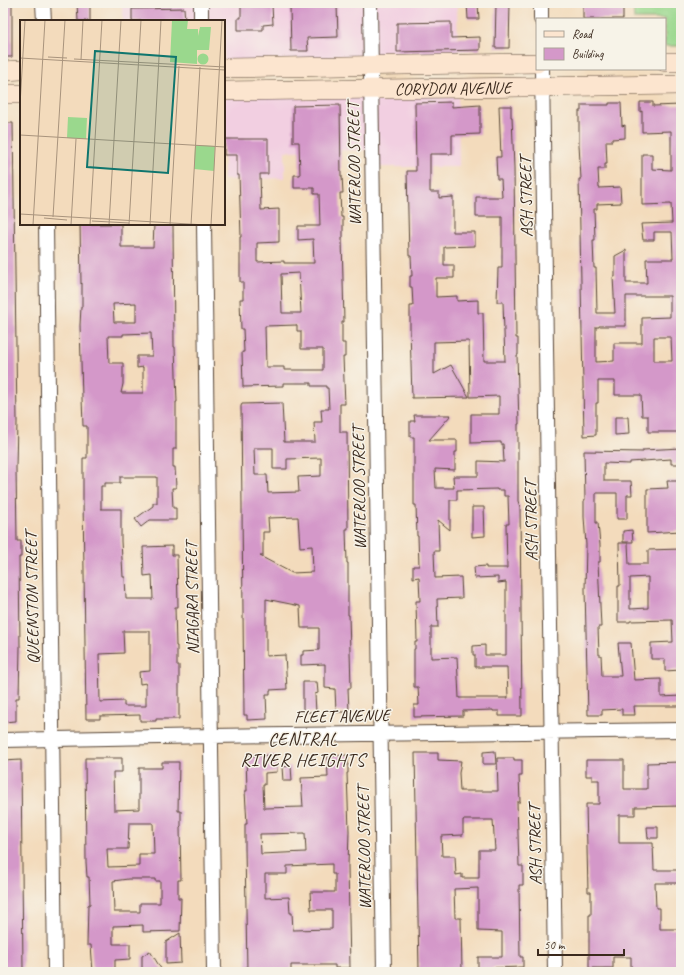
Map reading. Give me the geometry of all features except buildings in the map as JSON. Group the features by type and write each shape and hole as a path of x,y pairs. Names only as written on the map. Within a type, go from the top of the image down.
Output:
{"main road":[{"path":"666,62 681,62"},
{"name":"CORYDON AVENUE","path":"225,68 536,63"},
{"path":"3,71 20,70"},
{"name":"CORYDON AVENUE","path":"225,91 371,90 542,78 681,85"},
{"path":"3,94 20,94"}],"street":[{"path":"43,3 44,20"},
{"path":"201,3 201,20"},
{"name":"WATERLOO STREET","path":"370,3 384,972"},
{"path":"541,3 541,18"},
{"name":"ASH STREET","path":"542,78 555,972"},
{"name":"QUEENSTON STREET","path":"46,225 55,972"},
{"name":"NIAGARA STREET","path":"204,225 214,972"},
{"name":"FLEET AVENUE","path":"3,740 681,730"}],"shaded area":[{"path":"457,3 458,64 225,68 225,20 123,20 122,5"},
{"path":"458,88 459,167 373,167 372,150 285,151 285,178 225,180 225,91"}],"green space":[{"path":"633,3 681,3 681,46 666,46 666,18 634,18"}],"district":[{"name":"CENTRAL RIVER HEIGHTS","path":"303,749"}]}
